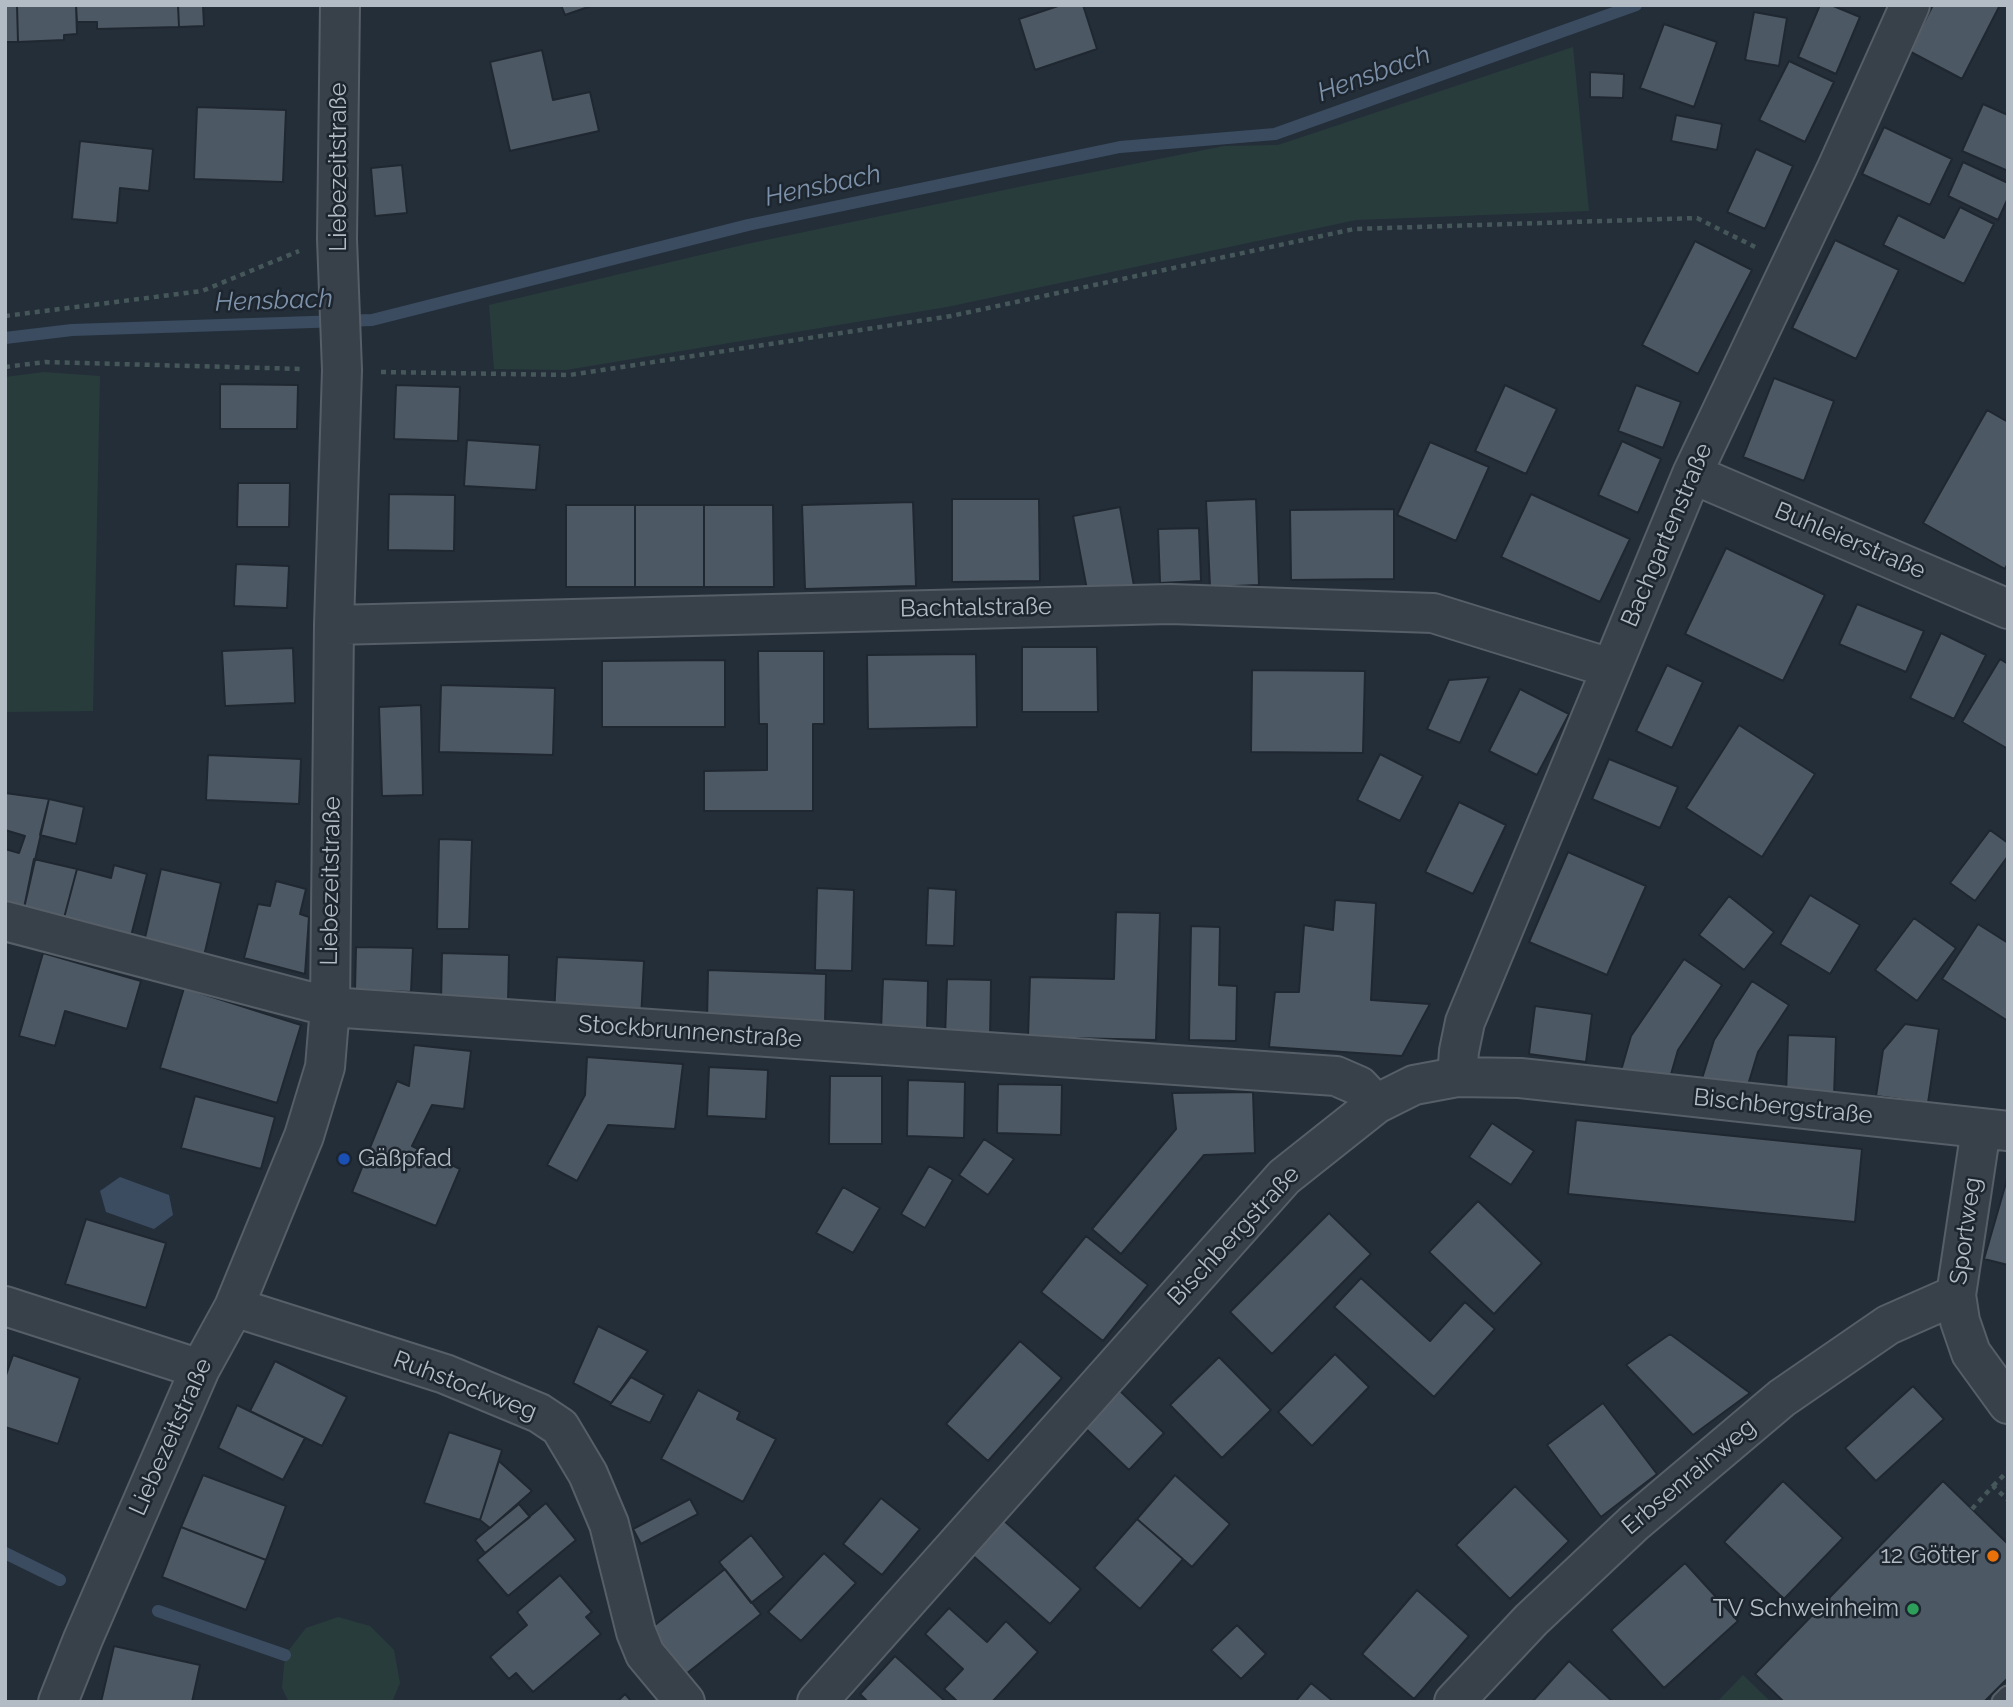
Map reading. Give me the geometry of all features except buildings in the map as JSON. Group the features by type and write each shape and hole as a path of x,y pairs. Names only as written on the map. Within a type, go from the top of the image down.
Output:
{"street":[{"name":"Liebezeitstraße","path":"58,1702 200,1369 234,1307 304,1136 325,1067 330,1007 334,625 342,370 337,239 340,5"},
{"name":"Bachgartenstraße","path":"1457,1077 1465,1022 1610,668 1692,474 1837,168 1910,5"},
{"name":"Buhleierstraße","path":"1692,474 2008,609"},
{"name":"Bachtalstraße","path":"334,625 1170,604 1433,613 1610,668"},
{"name":"Stockbrunnenstraße","path":"5,921 330,1007 1336,1076 1359,1086 1376,1104"},
{"name":"Bischbergstraße","path":"817,1702 1284,1177 1376,1104 1414,1085 1457,1077 1520,1078 1994,1130"},
{"name":"Sportweg","path":"1994,1130 1956,1295 1960,1321 1971,1353 2008,1404"},
{"name":"Erbsenrainweg","path":"1454,1702 1531,1620 1634,1522 1782,1398 1888,1325 1956,1295"},
{"path":"5,1307 200,1369"},
{"name":"Ruhstockweg","path":"234,1307 445,1374 539,1413 560,1427 588,1474 609,1524 636,1632 645,1654 685,1702"}],"lane":[{"path":"2002,1702 2008,1696"}],"path":[{"path":"400,374 570,375 951,316 1354,229 1697,218 1790,264"},
{"path":"5,316 202,291 281,257 337,239"},
{"path":"5,367 46,362 342,370"},
{"path":"1972,1509 2008,1471"},
{"path":"1993,1486 2008,1500"}],"shaded area":[{"path":"1573,47 1589,211 1356,220 947,307 566,370 494,369 489,305 747,244 1028,185 1224,146 1278,145"},
{"path":"44,372 100,376 93,711 5,712 5,377"},
{"path":"338,1617 370,1626 394,1650 400,1683 392,1702 289,1702 282,1688 285,1655 306,1628"},
{"name":"TV Schweinheim","path":"1743,1675 1771,1702 1717,1702"}],"water":[{"path":"120,1177 169,1195 173,1215 154,1229 106,1212 100,1191"}],"waterway":[{"name":"Hensbach","path":"5,338 72,330 372,320 748,225 1120,147 1275,134 1636,5"},
{"path":"5,1553 60,1580"},
{"path":"158,1611 285,1655"}],"place":[{"name":"Gäßpfad","path":"344,1159"},
{"name":"12 Götter","path":"1993,1556"},
{"name":"TV Schweinheim","path":"1913,1609"}]}
